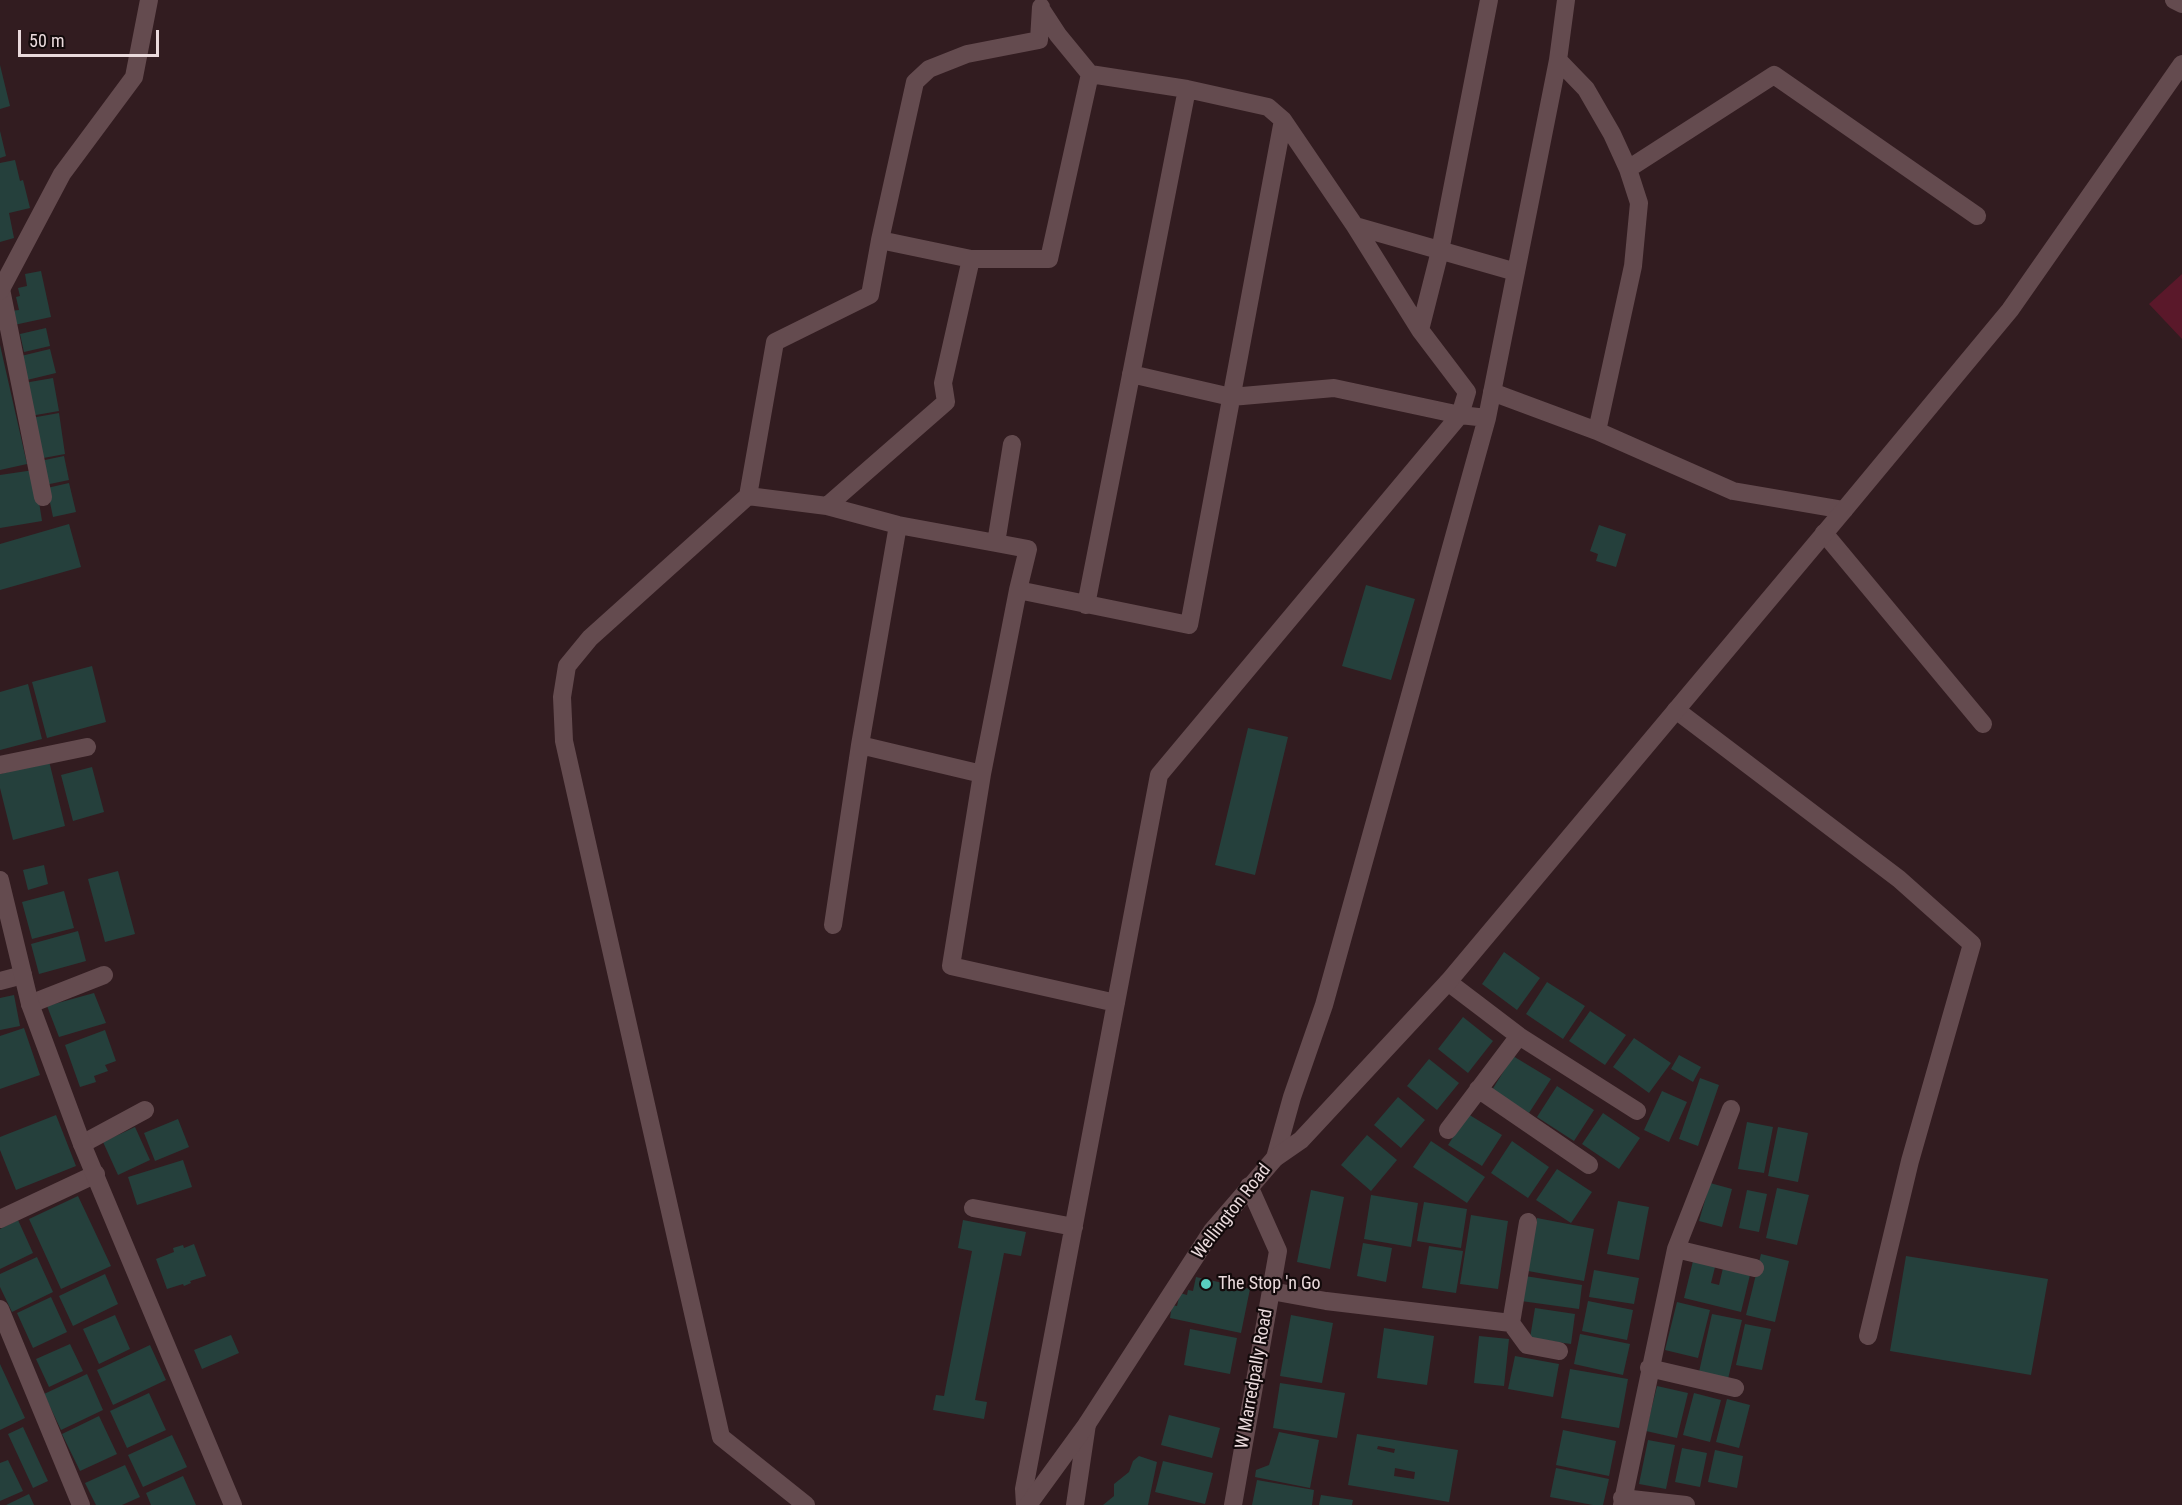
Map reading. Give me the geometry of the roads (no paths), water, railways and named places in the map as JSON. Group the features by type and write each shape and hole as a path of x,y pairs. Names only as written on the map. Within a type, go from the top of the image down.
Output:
{"street":[{"path":"43,497 1,290 62,174 134,77 149,0"},
{"path":"1419,330 1440,251 1489,0"},
{"path":"1275,1158 1292,1097 1328,993 1487,418 1558,60 1566,0"},
{"path":"2174,0 2182,4"},
{"path":"1027,1505 1024,1489 1159,775 1460,415 1467,392 1419,330 1355,226 1283,120 1268,106 1187,89 1090,74 1058,35 1041,5"},
{"path":"806,1505 721,1437 564,741 562,697 567,666 590,638 748,496 774,342 870,295 915,82 929,69 966,54 1039,40 1041,5"},
{"path":"1558,60 1586,89 1612,134 1628,169 1639,203 1634,266 1597,431"},
{"name":"Wellington Road","path":"1027,1505 1087,1424 1212,1231 1275,1158 1301,1140 1448,982 1844,510 2010,310 2182,64"},
{"path":"880,240 971,259 1049,259 1090,74"},
{"path":"1628,169 1774,75 1977,216"},
{"path":"1086,605 1187,89"},
{"path":"1018,590 1189,625 1283,120"},
{"path":"1355,226 1516,272"},
{"path":"827,506 946,402 943,382 971,259"},
{"path":"1131,374 1231,397 1334,388 1460,415 1487,418"},
{"path":"1492,392 1597,431 1733,491 1844,510"},
{"path":"996,543 1012,444"},
{"path":"748,496 827,506 898,525 1028,549 982,774 951,966 1116,1003"},
{"path":"833,925 860,745 898,525"},
{"path":"1824,533 1983,724"},
{"path":"1676,710 1899,879 1972,944 1910,1161 1868,1336"},
{"path":"860,745 982,774"},
{"path":"0,765 87,747"},
{"path":"0,880 30,1004 82,1144 233,1505"},
{"path":"0,981 24,975"},
{"path":"30,1004 104,975"},
{"path":"1448,982 1519,1036 1637,1111"},
{"path":"1448,1130 1519,1036"},
{"path":"1478,1089 1589,1165"},
{"path":"1686,1505 1622,1501 1676,1249 1731,1109"},
{"path":"82,1144 146,1110"},
{"path":"0,1219 96,1174"},
{"name":"W Marredpally Road","path":"1233,1505 1278,1251 1250,1186"},
{"path":"974,1208 1074,1227"},
{"path":"1528,1222 1511,1323 1527,1345 1560,1351"},
{"path":"1676,1249 1755,1268"},
{"path":"1271,1291 1326,1301 1511,1323"},
{"path":"0,1310 81,1505"},
{"path":"1649,1368 1735,1388"},
{"path":"1075,1505 1087,1424"}],"place":[{"name":"The Stop 'n Go","path":"1206,1284"}]}
